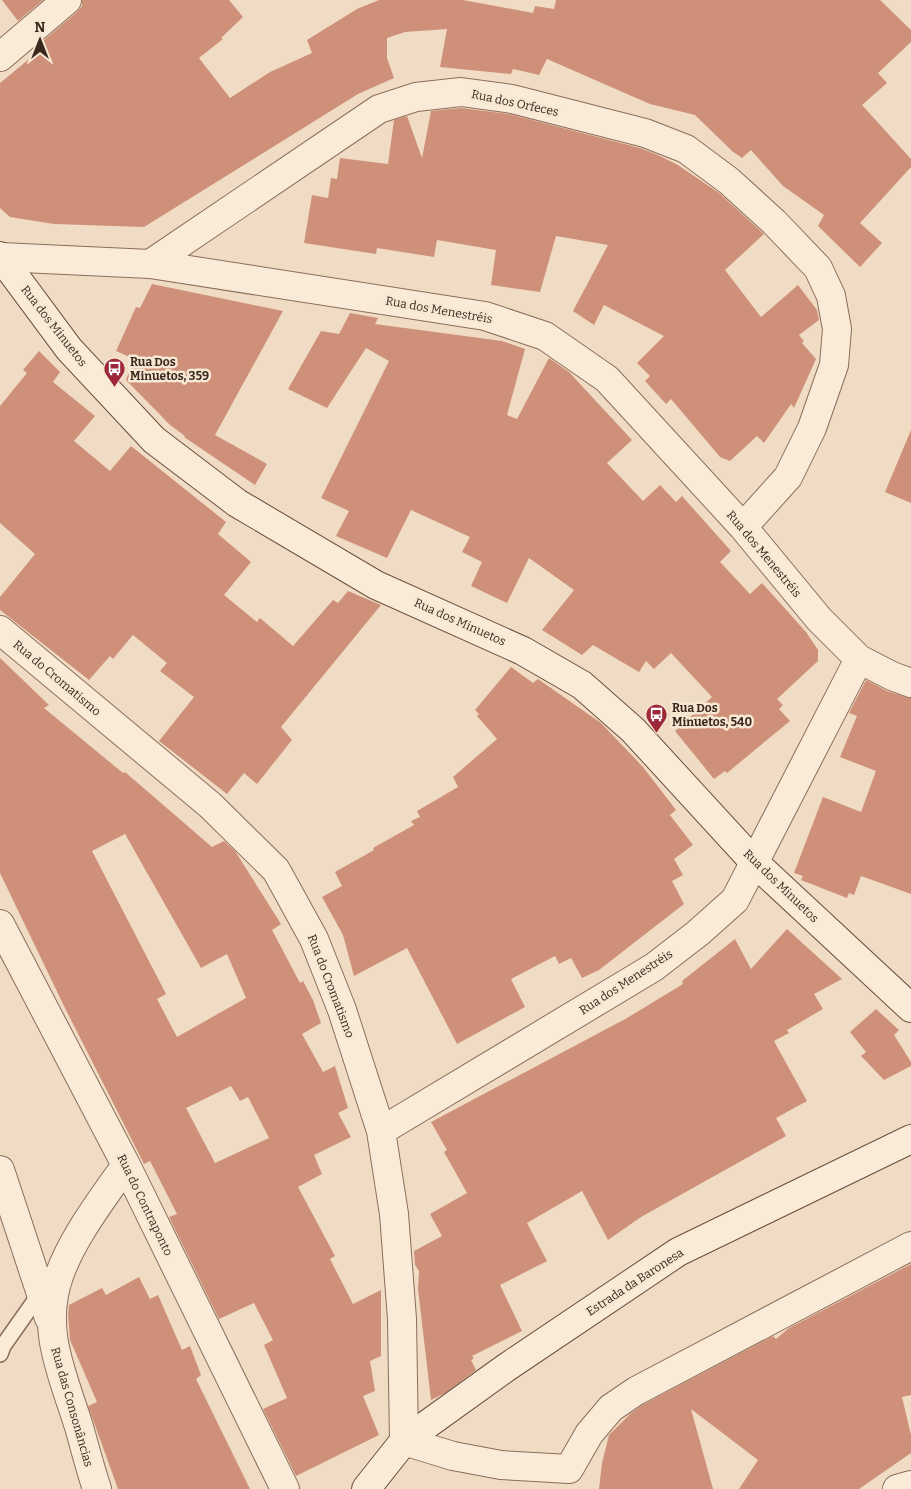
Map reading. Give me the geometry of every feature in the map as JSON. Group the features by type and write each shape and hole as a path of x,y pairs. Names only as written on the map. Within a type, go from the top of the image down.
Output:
{"street":[{"path":"0,57 67,0"},
{"name":"Rua dos Orfeces","path":"150,264 379,109 416,97 461,92 512,99 645,134 686,149 729,181 774,222 818,268 831,296 837,329 834,365 812,428 788,477 743,527"},
{"name":"Rua dos Menestréis","path":"1,256 150,264 485,316 545,336 607,379 743,527 819,619 859,659 892,676 911,683"},
{"name":"Rua dos Minuetos","path":"1,256 69,349 154,440 237,503 376,585 523,651 582,685 632,730 755,863 911,1008"},
{"name":"Rua do Cromatismo","path":"0,630 210,805 276,870 314,939 342,1010 381,1131 394,1214 402,1318 404,1441"},
{"name":"Rua dos Menestréis","path":"381,1131 654,967 698,933 735,900 859,659"},
{"name":"Rua do Contraponto","path":"0,924 126,1165 285,1489"},
{"name":"Estrada da Baronesa","path":"366,1489 404,1441 507,1367 678,1252 911,1139"},
{"name":"Rua das Consonâncias","path":"97,1489 55,1352 51,1327 53,1300 60,1275 73,1247 95,1209 126,1165"},
{"path":"0,1170 51,1327"},
{"path":"404,1441 453,1456 501,1464 567,1479 589,1434 611,1408 636,1391 911,1246"},
{"path":"896,1489 911,1485"}],"lane":[{"path":"0,1354 3,1346 41,1292"}],"building":[{"path":"2,0 43,0 18,21"},
{"path":"82,0 229,0 243,17 221,38 223,39 199,58 230,98 270,72 312,53 307,40 357,9 379,0 463,0 533,13 535,6 554,9 556,0 880,0 911,30 911,42 878,73 887,83 862,105 911,159 911,167 860,223 882,243 860,267 818,226 824,215 783,186 751,150 742,158 732,151 695,115 650,104 547,59 539,75 513,69 511,74 440,67 447,29 405,32 387,38 387,58 394,78 358,94 144,227 54,224 10,217 0,208 0,83 39,51 36,47 77,12 82,6"},
{"path":"461,108 509,114 640,148 658,155 678,165 719,193 764,234 725,270 761,317 798,285 817,310 819,320 799,335 804,341 802,343 816,359 794,408 791,404 764,443 757,436 730,461 720,457 671,399 666,404 645,381 650,376 637,363 664,336 604,305 594,325 573,311 608,245 556,236 540,292 491,285 496,250 437,240 434,257 377,248 376,254 304,243 312,195 328,198 331,178 337,179 340,158 388,164 394,120 407,116 422,158 431,111"},
{"path":"152,284 283,311 215,435 267,464 255,485 184,437 126,380 134,359 116,351 136,307 140,308"},
{"path":"350,313 378,318 375,324 502,341 525,349 507,415 517,419 549,358 569,372 632,440 607,463 643,501 660,485 676,502 682,496 731,551 720,562 750,594 762,583 806,632 818,650 818,661 777,699 783,705 779,709 790,721 727,773 725,771 714,779 675,731 712,697 671,653 654,669 646,661 639,672 593,645 582,655 542,630 574,590 529,558 507,603 471,586 482,562 462,552 470,537 411,510 387,558 336,536 349,511 321,498 389,361 366,348 327,408 288,389 321,331 339,334"},
{"path":"39,351 60,372 53,382 95,416 74,441 110,471 131,446 226,522 218,534 251,562 224,595 257,622 260,618 293,646 333,600 338,603 348,591 381,605 281,727 292,740 257,784 244,773 227,794 159,741 194,697 160,671 167,663 133,635 113,659 110,656 89,680 0,610 0,597 35,554 0,523 0,406 27,373 23,370"},
{"path":"911,430 911,503 885,492"},
{"path":"0,658 49,705 44,708 123,773 125,772 212,847 224,841 235,851 281,924 272,930 300,983 303,981 313,1000 321,1023 302,1034 323,1072 335,1066 348,1108 338,1113 351,1137 314,1155 322,1174 298,1187 335,1256 330,1259 353,1304 381,1290 381,1356 370,1361 375,1391 363,1396 379,1435 296,1476 263,1409 287,1398 264,1345 273,1340 254,1303 219,1319 169,1217 177,1214 150,1161 144,1164 64,1006 0,873","holes":["125,834 201,968 227,954 246,998 177,1037 157,999 166,994 92,851","231,1086 240,1101 248,1097 269,1138 215,1163 186,1108"]},
{"path":"511,667 533,683 538,679 601,723 643,767 676,810 670,815 693,845 674,859 683,875 672,881 684,904 599,970 582,978 571,958 559,964 555,956 511,979 525,1007 457,1044 407,948 354,976 343,935 322,897 342,886 335,872 414,825 411,821 420,817 417,811 458,787 453,777 497,739 477,716 479,714 475,710"},
{"path":"866,680 887,691 911,698 911,894 861,876 854,895 849,893 847,898 801,880 803,876 794,873 823,797 861,812 876,771 840,757 857,716 849,713"},
{"path":"787,929 842,979 814,994 823,1009 787,1030 789,1033 774,1041 807,1101 776,1118 786,1136 641,1217 608,1240 582,1191 527,1223 547,1261 500,1285 522,1331 472,1356 474,1358 471,1360 476,1370 445,1393 431,1400 418,1289 419,1271 415,1265 414,1251 442,1236 430,1214 467,1193 444,1152 447,1150 431,1122 627,1018 683,984 682,981 735,939 751,969"},
{"path":"876,1009 899,1030 894,1035 911,1062 911,1066 884,1080 861,1056 866,1052 850,1032"},
{"path":"911,1264 911,1395 902,1397 911,1435 911,1453 859,1489 739,1489 758,1460 691,1409 713,1489 599,1489 602,1463 609,1435 630,1414 644,1404 773,1336 776,1339 789,1328"},
{"path":"139,1277 150,1299 158,1295 182,1350 190,1346 201,1375 196,1379 250,1489 118,1489 88,1406 97,1402 70,1340 68,1315 69,1305 102,1288 106,1295"}],"place":[{"name":"Rua Dos Minuetos, 359","path":"114,388"},
{"name":"Rua Dos Minuetos, 540","path":"656,734"}]}
